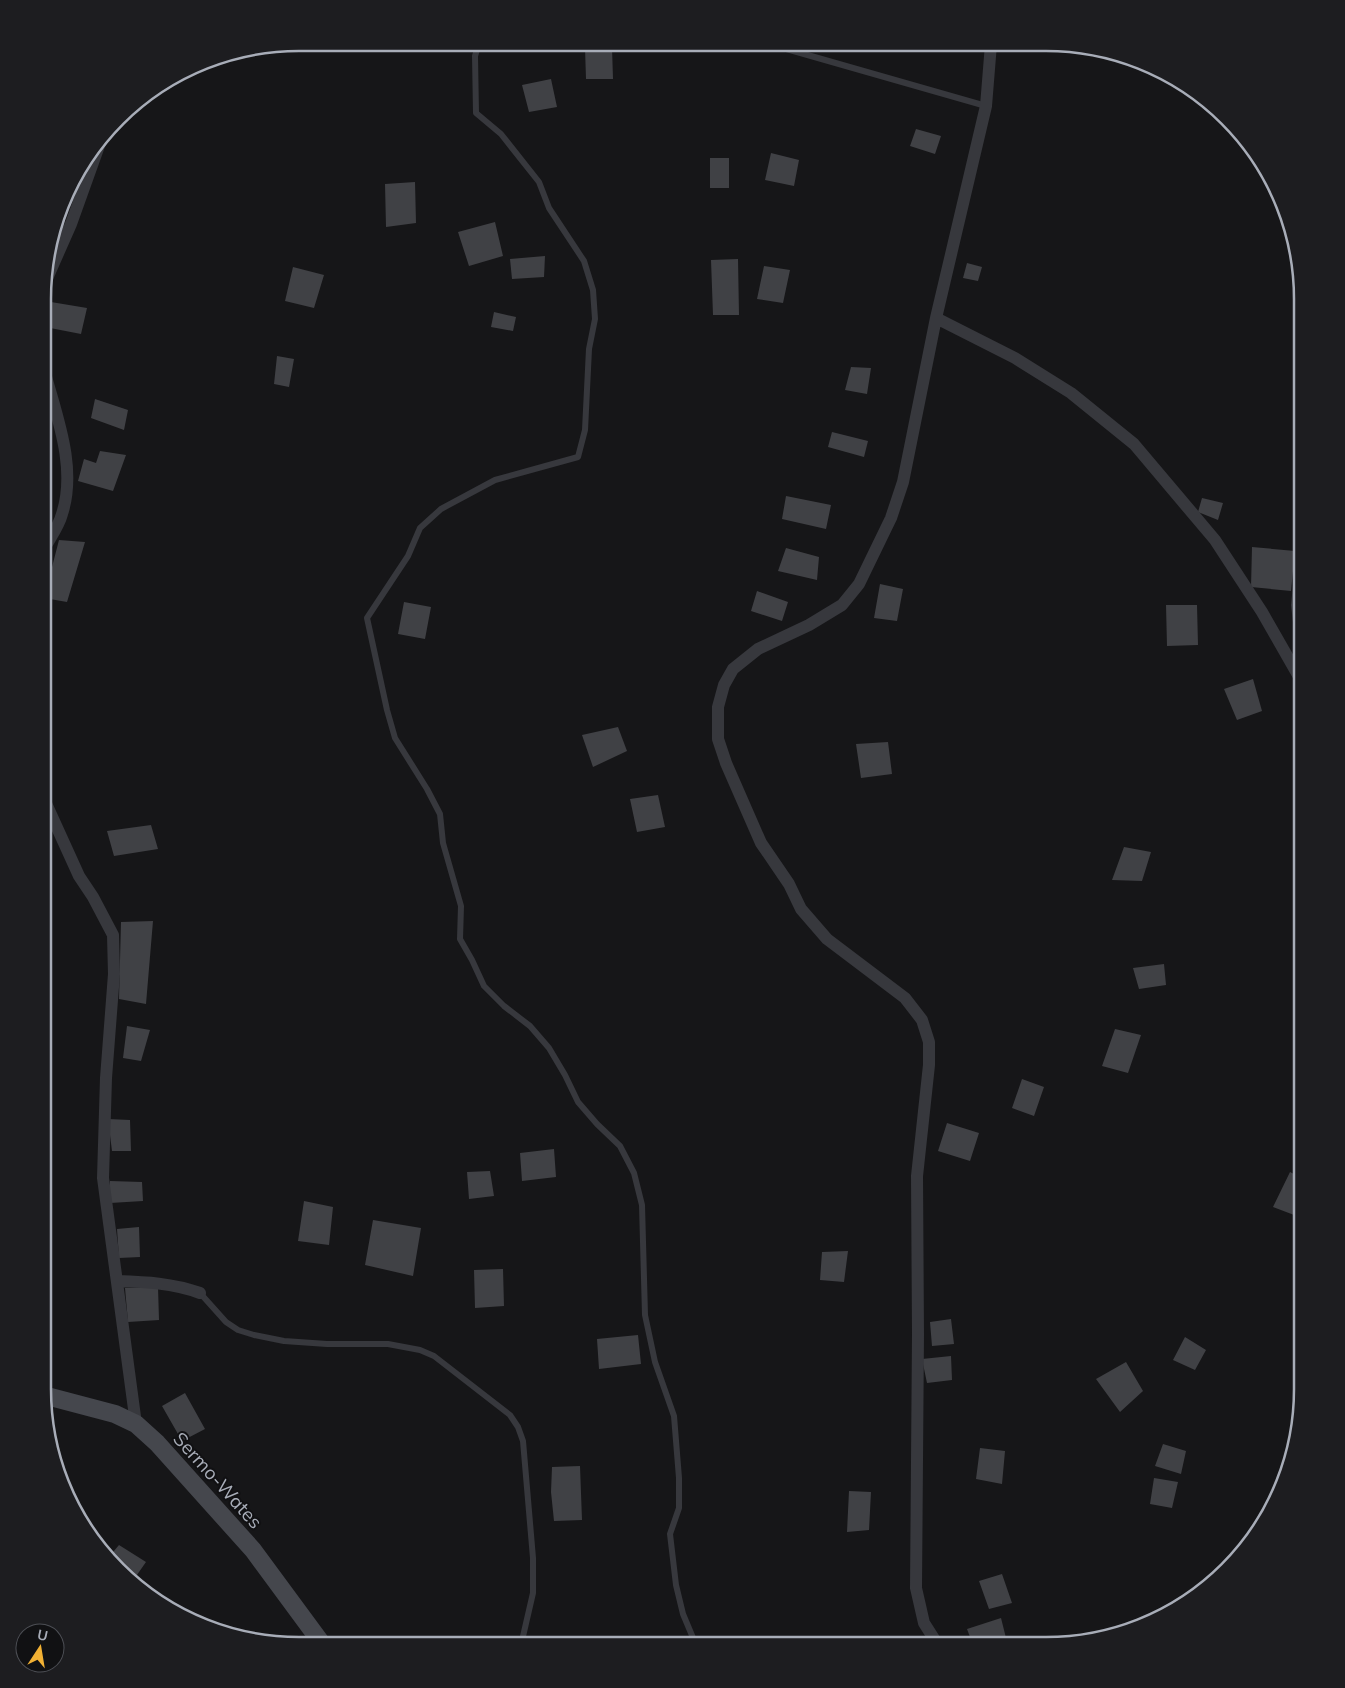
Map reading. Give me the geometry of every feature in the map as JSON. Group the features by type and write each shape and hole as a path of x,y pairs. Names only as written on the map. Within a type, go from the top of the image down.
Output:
{"main road":[{"name":"Sermo-Wates","path":"52,1397 115,1414 136,1424 157,1443 253,1550 317,1637"}],"street":[{"path":"933,1637 924,1623 916,1588 917,1176 929,1065 929,1042 922,1020 905,998 827,939 801,909 789,884 761,843 726,763 718,739 718,707 724,685 733,669 758,649 809,625 842,605 858,584 876,552 903,482 936,318 986,106 990,51"},
{"path":"54,263 71,224 93,161"},
{"path":"936,318 1015,358 1071,393 1134,444 1215,540 1262,612 1294,668"},
{"path":"51,397 64,441 67,470 66,493 62,515 51,536"},
{"path":"51,814 79,876 93,897 113,935 114,974 106,1078 103,1178 136,1424"},
{"path":"117,1281 158,1283 182,1287 200,1293"}],"lane":[{"path":"477,51 476,113 500,134 539,182 549,208 584,261 593,290 596,319 589,349 585,430 578,457 495,480 441,509 420,528 408,556 368,618 386,710 395,738 427,788 440,814 443,843 461,906 460,939 484,986 504,1006 530,1026 549,1048 565,1074 578,1102 620,1146 634,1173 642,1205 645,1315 655,1362 674,1416 679,1478 679,1508 670,1534 676,1585 683,1614 693,1637"},
{"path":"793,51 986,106"},
{"path":"200,1293 226,1322 238,1330 254,1335 284,1341 327,1344 388,1344 420,1350 434,1356 510,1415 518,1427 523,1441 533,1558 533,1592 523,1637"}],"building":[{"path":"585,51 612,51 613,79 586,79"},
{"path":"551,79 557,107 529,112 522,85"},
{"path":"916,129 941,136 935,154 910,146"},
{"path":"771,153 799,160 794,186 765,180"},
{"path":"710,158 729,158 729,188 710,188"},
{"path":"415,182 416,223 386,227 385,184"},
{"path":"495,222 503,256 469,266 458,232"},
{"path":"545,256 544,277 512,279 510,259"},
{"path":"738,259 739,315 713,315 711,260"},
{"path":"967,263 982,267 978,281 963,278"},
{"path":"764,266 790,270 783,303 757,299"},
{"path":"293,267 324,275 314,308 285,301"},
{"path":"51,302 87,308 81,334 51,328"},
{"path":"494,312 516,317 513,331 491,327"},
{"path":"277,356 294,359 289,387 274,384"},
{"path":"851,367 871,368 867,394 845,390"},
{"path":"95,399 128,410 124,430 91,418"},
{"path":"832,432 868,441 864,457 828,447"},
{"path":"100,451 126,455 113,491 78,481 84,459 96,463"},
{"path":"786,496 831,505 826,529 782,519"},
{"path":"1202,498 1223,503 1218,520 1198,512"},
{"path":"59,540 85,542 67,602 51,599 51,571"},
{"path":"1252,547 1294,551 1291,591 1251,587"},
{"path":"786,548 819,557 817,580 778,571"},
{"path":"880,584 903,589 897,621 874,618"},
{"path":"757,591 788,602 782,621 751,611"},
{"path":"404,602 431,607 425,639 398,634"},
{"path":"1166,605 1197,605 1198,645 1167,646"},
{"path":"1253,679 1262,711 1237,720 1224,689"},
{"path":"618,727 627,751 593,767 582,735"},
{"path":"888,742 892,774 861,778 856,744"},
{"path":"658,795 665,827 637,832 630,799"},
{"path":"151,825 158,849 114,856 107,831"},
{"path":"1124,847 1151,852 1142,881 1112,880"},
{"path":"153,921 146,1004 119,999 121,922"},
{"path":"1164,964 1166,985 1139,989 1133,968"},
{"path":"127,1026 150,1030 141,1061 123,1058"},
{"path":"1115,1029 1141,1035 1128,1073 1102,1066"},
{"path":"1022,1079 1044,1087 1034,1116 1012,1108"},
{"path":"108,1119 130,1120 131,1151 112,1151"},
{"path":"947,1123 979,1133 970,1161 938,1151"},
{"path":"554,1149 556,1177 522,1181 520,1153"},
{"path":"490,1171 494,1196 469,1199 467,1172"},
{"path":"1290,1172 1294,1174 1294,1215 1273,1207"},
{"path":"110,1181 142,1182 143,1201 110,1203"},
{"path":"304,1201 333,1207 329,1245 298,1241"},
{"path":"373,1220 421,1228 413,1276 365,1265"},
{"path":"139,1227 140,1257 119,1258 117,1229"},
{"path":"848,1251 844,1282 820,1280 822,1252"},
{"path":"503,1269 504,1306 475,1308 474,1270"},
{"path":"158,1287 159,1320 128,1322 125,1288"},
{"path":"951,1319 954,1344 932,1346 930,1322"},
{"path":"638,1335 641,1364 599,1369 597,1339"},
{"path":"1185,1337 1206,1350 1195,1370 1173,1360"},
{"path":"951,1356 952,1380 927,1383 922,1359"},
{"path":"1126,1362 1143,1391 1120,1412 1096,1379"},
{"path":"185,1393 205,1429 182,1441 162,1406"},
{"path":"1163,1444 1186,1451 1181,1474 1155,1466"},
{"path":"980,1448 1005,1451 1002,1484 976,1479"},
{"path":"580,1466 582,1520 554,1521 551,1492 552,1467"},
{"path":"1154,1478 1178,1482 1172,1508 1150,1504"},
{"path":"849,1491 871,1492 869,1530 847,1532"},
{"path":"119,1545 146,1562 137,1575 113,1552"},
{"path":"1002,1574 1012,1603 989,1609 979,1581"},
{"path":"1001,1618 1006,1637 970,1637 967,1629"}]}
